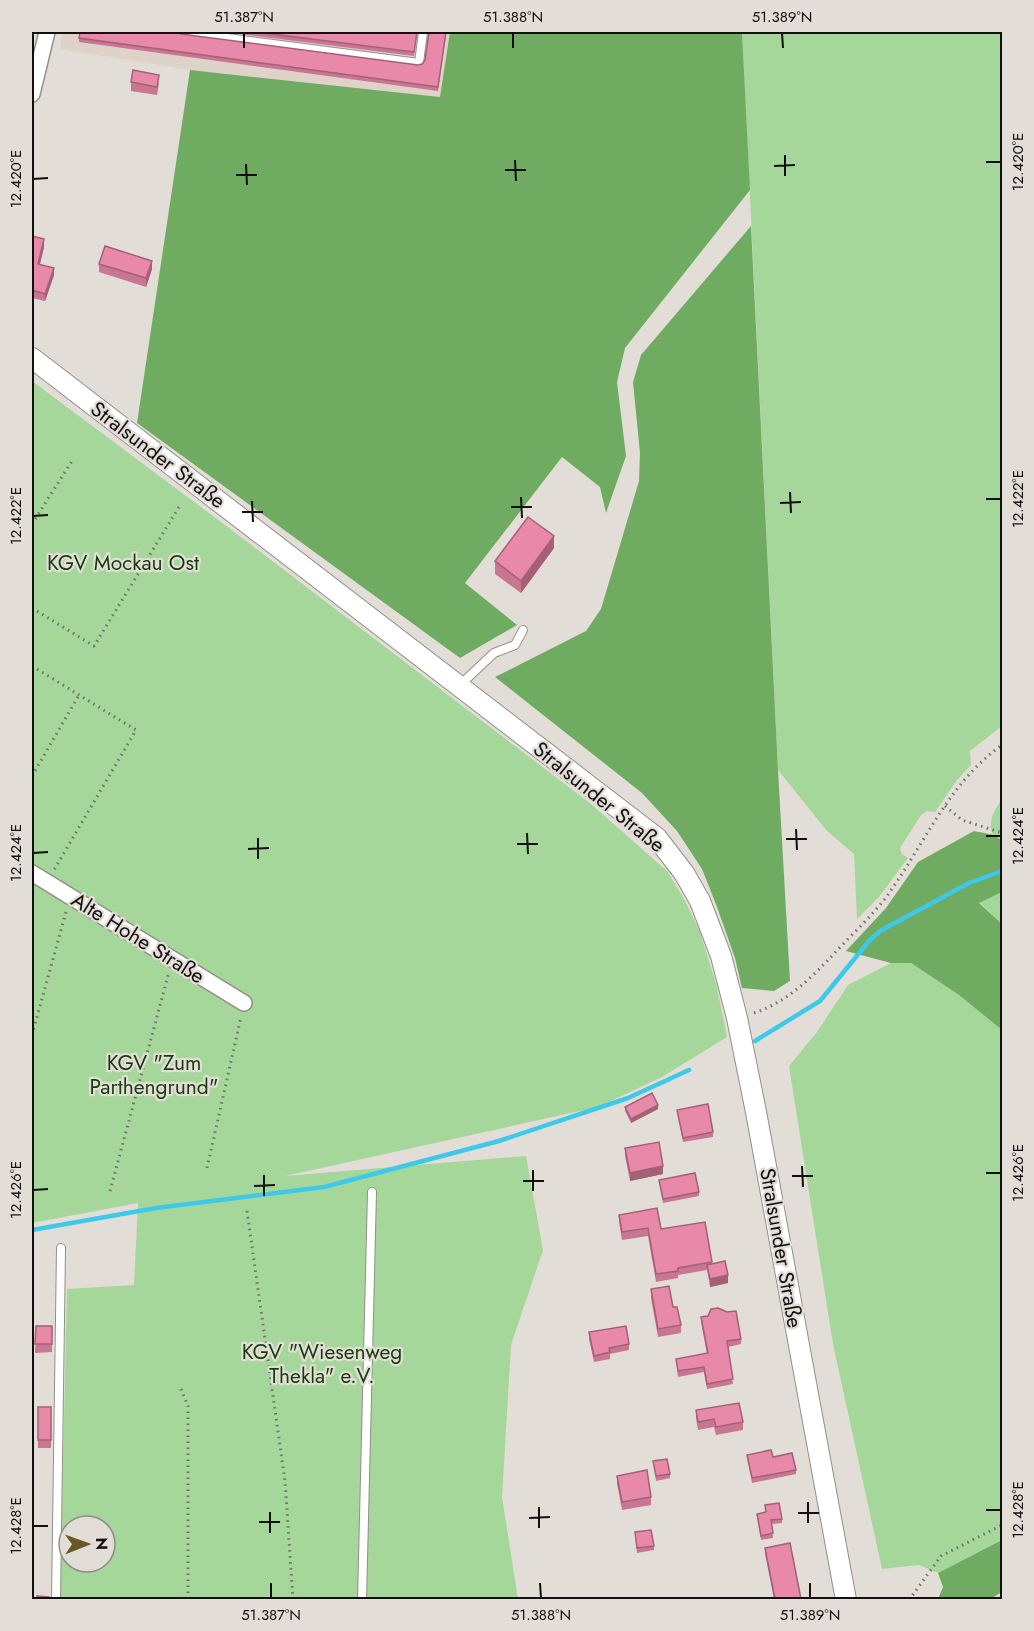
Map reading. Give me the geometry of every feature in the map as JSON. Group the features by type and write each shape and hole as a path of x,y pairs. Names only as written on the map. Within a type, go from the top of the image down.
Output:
{"street":[{"path":"32,94 47,32"},
{"name":"Stralsunder Straße","path":"32,358 657,838 684,873 704,910 721,956 737,1018 846,1599"},
{"name":"Alte Hohe Straße","path":"32,873 244,1003"}],"lane":[{"path":"182,32 419,63 423,32"},
{"path":"459,686 494,654 515,645 523,630"},
{"path":"362,1599 372,1192"},
{"path":"56,1599 61,1248"}],"path":[{"path":"32,524 72,461"},
{"path":"32,608 94,646 179,507"},
{"path":"32,666 135,730 47,882"},
{"path":"32,776 79,695"},
{"path":"737,1018 760,1011 782,1000 817,972 883,901 961,783 1002,745"},
{"path":"945,806 962,820 1002,833"},
{"path":"32,1035 70,896"},
{"path":"110,1191 172,959"},
{"path":"207,1168 244,1003"},
{"path":"247,1210 285,1481 293,1599"},
{"path":"182,1389 188,1406 188,1599"},
{"path":"909,1599 941,1556 1002,1525"}],"shaded area":[{"path":"62,32 450,32 441,97 190,70 60,49"}],"green space":[{"path":"450,32 742,32 750,190 625,348 617,382 626,456 606,513 600,487 562,457 465,583 517,625 460,658 137,423 190,70 440,97"},
{"path":"742,32 1002,32 1002,726 970,751 971,765 957,780 935,812 927,811 921,815 900,848 902,854 908,858 879,897 857,919 854,854 827,831 778,770"},
{"path":"751,226 790,981 774,991 742,988 735,958 702,869 677,831 642,793 495,677 586,631 601,609 639,481 640,453 633,382 641,355"},
{"path":"32,381 591,804 668,872 700,932 717,987 727,1037 662,1077 598,1107 285,1176 526,1156 543,1250 511,1345 502,1497 518,1599 60,1599 61,1574 117,1574 117,1514 62,1514 67,1289 134,1285 138,1203 32,1223"},
{"path":"1002,800 1002,841 994,836 991,821"},
{"path":"974,831 994,835 1002,841 1002,892 979,903 1002,924 1002,1030 959,995 911,963 891,963 846,951 886,908 918,862"},
{"path":"1002,892 1002,924 979,902"},
{"path":"891,963 911,963 959,995 1002,1030 1002,1540 938,1573 919,1565 882,1569 833,1344 789,1066 817,1032 848,985"},
{"path":"1002,1540 1002,1592 990,1599 938,1599 943,1587 938,1573"}],"building":[{"path":"80,32 178,32 418,65 425,60 429,32 446,32 438,87 79,38"},
{"path":"256,32 417,32 414,52"},
{"path":"133,70 159,75 157,87 131,82"},
{"path":"32,236 44,239 38,264 54,268 45,294 32,290"},
{"path":"105,246 152,261 146,278 99,264"},
{"path":"528,517 554,536 521,581 495,561"},
{"path":"652,1093 658,1105 631,1119 625,1107"},
{"path":"708,1104 713,1132 683,1138 677,1110"},
{"path":"659,1142 663,1166 630,1173 625,1148"},
{"path":"695,1173 699,1192 663,1199 659,1180"},
{"path":"657,1208 661,1229 705,1222 712,1262 656,1274 648,1228 622,1232 619,1215"},
{"path":"725,1261 728,1275 710,1279 707,1265"},
{"path":"669,1286 673,1307 677,1307 681,1325 658,1329 651,1289"},
{"path":"718,1308 727,1312 736,1311 741,1339 727,1341 733,1379 707,1384 704,1367 678,1371 676,1359 708,1353 701,1317 708,1316 711,1309"},
{"path":"36,1326 52,1326 52,1344 35,1344"},
{"path":"626,1326 629,1344 609,1348 610,1352 594,1356 589,1332"},
{"path":"739,1403 743,1422 716,1427 714,1419 698,1422 696,1410"},
{"path":"38,1407 51,1407 51,1440 38,1440"},
{"path":"771,1450 773,1457 792,1453 796,1470 752,1478 747,1455"},
{"path":"667,1459 670,1474 656,1476 653,1461"},
{"path":"647,1470 651,1497 622,1502 617,1476"},
{"path":"779,1503 782,1519 771,1520 773,1533 761,1536 757,1514 766,1512 765,1505"},
{"path":"651,1530 654,1546 637,1548 635,1532"},
{"path":"790,1543 801,1599 775,1599 765,1548"},
{"path":"37,1596 49,1597 49,1599 37,1599"}],"waterway":[{"path":"755,1041 820,1001 869,941 880,931 969,883 1002,871"},
{"path":"32,1230 156,1208 324,1187 499,1141 628,1098 689,1070"}],"park label":[{"name":"KGV Mockau Ost","path":"123,563"},
{"name":"KGV \"Zum Parthengrund\"","path":"154,1075"},
{"name":"KGV \"Wiesenweg Thekla\" e.V.","path":"322,1364"}]}
